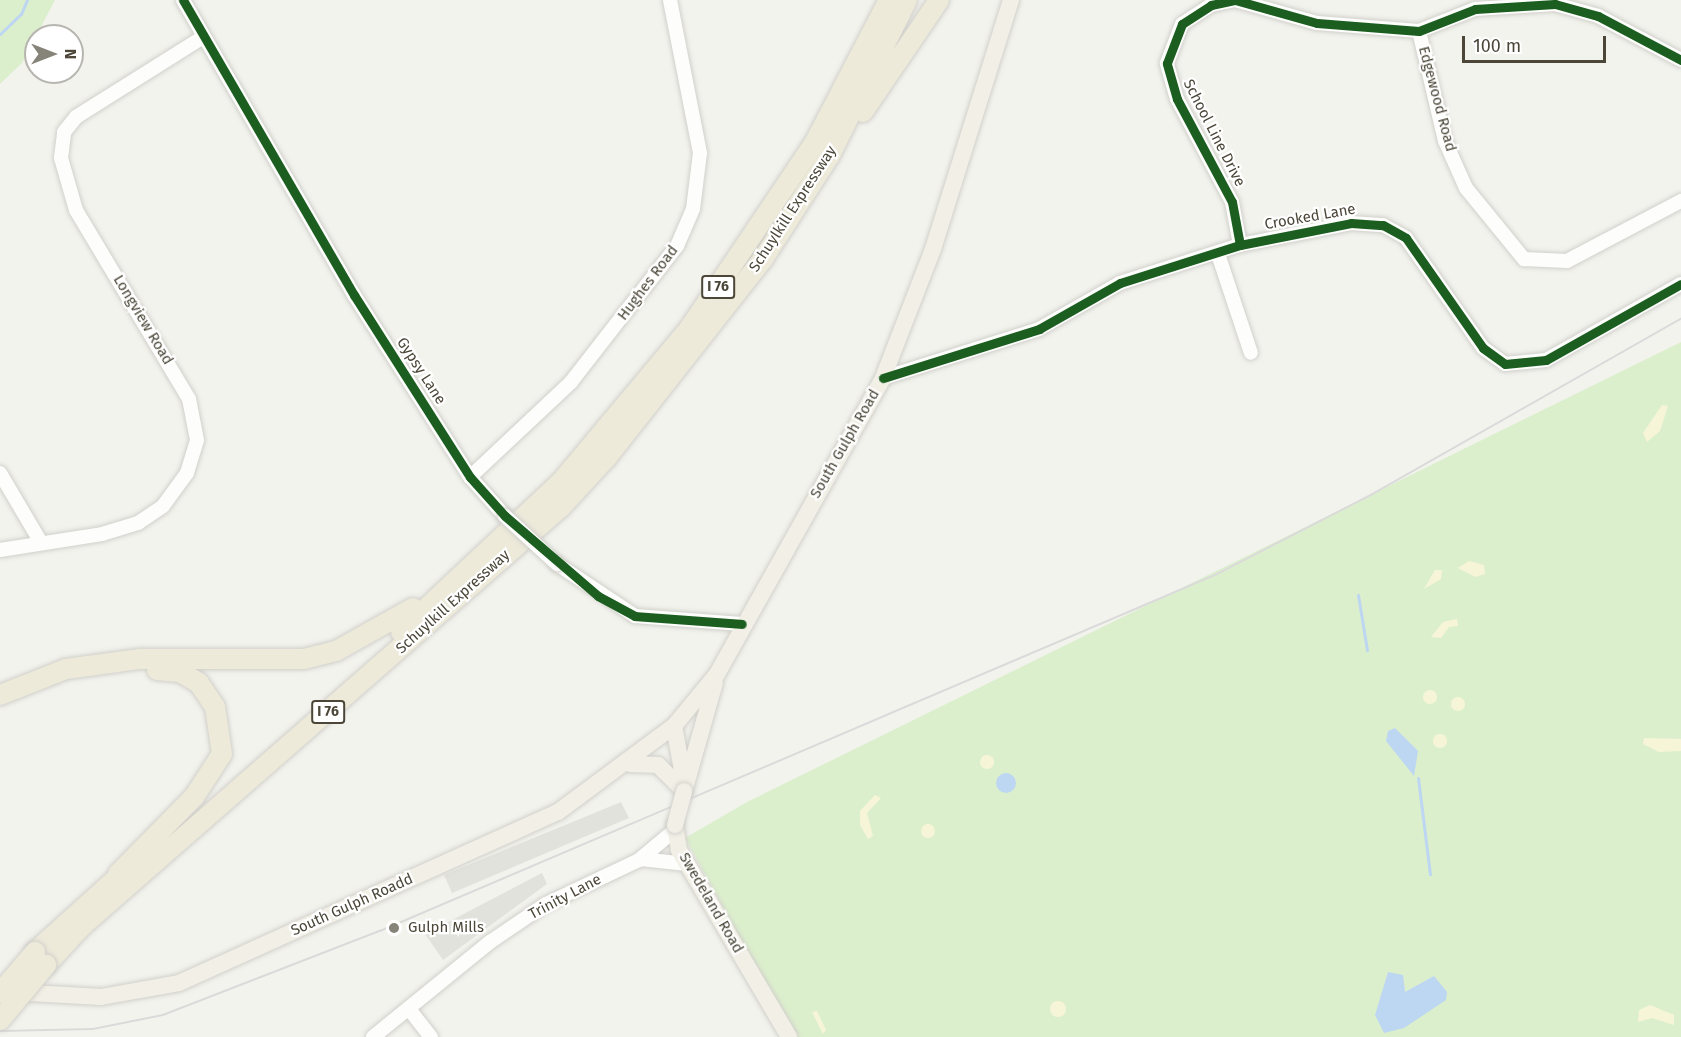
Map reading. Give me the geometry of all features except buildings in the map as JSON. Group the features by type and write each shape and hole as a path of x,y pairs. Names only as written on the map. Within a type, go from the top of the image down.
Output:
{"highway":[{"name":"Schuylkill Expressway","path":"0,1020 40,958 106,886 501,540 561,482 688,329 758,232 815,142 889,0"},
{"name":"Schuylkill Expressway","path":"0,991 82,926 561,507 696,348 763,259 830,154 907,0"},
{"path":"830,154 886,81 939,0"},
{"path":"0,695 66,669 140,659 304,659 336,651 429,597 501,540"},
{"path":"0,710 66,678 144,669 180,672 199,683 215,707 222,733 216,770 106,886"}],"main road":[{"name":"South Gulph Road","path":"674,726 717,674 742,624 883,378 933,249 1011,0"},
{"path":"675,827 717,674"},
{"path":"674,726 688,738 695,757"},
{"path":"674,726 684,790"},
{"name":"South Gulph Roadd","path":"0,991 30,996 101,997 179,983 558,812 630,764 674,726"},
{"path":"630,764 658,765 684,790"},
{"name":"Swedeland Road","path":"675,827 687,864 789,1037"}],"street":[{"name":"Gypsy Lane","path":"183,0 354,295 470,477 505,516 557,564 635,616 742,624"},
{"name":"Hughes Road","path":"470,477 571,382 677,246 693,209 700,153 670,0"},
{"name":"School Line Drive","path":"1240,245 1232,202 1172,86 1169,49 1182,24 1211,5 1235,0 1317,24 1419,31 1475,9 1556,4 1598,16 1681,60"},
{"name":"Edgewood Road","path":"1419,31 1445,141 1466,188 1524,259 1567,261 1681,201"},
{"name":"Longview Road","path":"0,550 40,541 102,534 138,523 163,506 192,459 197,440 189,399 76,210 61,158 64,132 76,117 203,38"},
{"name":"Crooked Lane","path":"883,378 1039,329 1120,283 1218,254 1240,245 1351,223 1395,230 1418,250 1483,348 1518,366 1546,360 1681,284"},
{"path":"1218,254 1251,352"},
{"path":"0,473 40,541"},
{"name":"Trinity Lane","path":"373,1037 546,904 639,860 675,827"},
{"path":"639,860 687,864"},
{"path":"409,1009 432,1037"}],"green space":[{"path":"0,0 55,0 42,24 24,24 24,59 0,84"},
{"path":"1681,342 1681,1037 795,1037 685,838 747,802"}],"sand":[{"path":"1662,405 1668,406 1660,431 1647,442 1643,433"},
{"path":"1469,561 1484,565 1485,574 1475,577 1458,568"},
{"path":"1435,570 1442,570 1441,579 1424,589"},
{"path":"1457,619 1458,626 1449,627 1441,638 1431,637 1443,622"},
{"path":"1427,690 1433,690 1437,697 1433,704 1427,704 1423,700 1423,694"},
{"path":"1458,697 1463,699 1465,704 1463,709 1458,711 1453,709 1451,704 1453,699"},
{"path":"1440,734 1445,736 1447,741 1445,746 1440,748 1435,746 1433,741 1435,736"},
{"path":"1644,738 1681,739 1681,751 1659,752 1643,744"},
{"path":"984,755 990,755 994,762 990,769 984,769 980,765 980,759"},
{"path":"875,795 881,798 867,813 873,836 868,839 860,825 860,811"},
{"path":"925,824 931,824 935,831 931,838 925,838 921,834 921,828"},
{"path":"1058,1001 1064,1003 1066,1009 1064,1015 1058,1017 1052,1015 1050,1009 1052,1003"},
{"path":"1650,1005 1674,1015 1674,1025 1652,1018 1638,1022 1639,1010"},
{"path":"817,1011 826,1030 823,1034 812,1012"}],"shaded area":[{"path":"621,802 629,818 452,893 444,875"},
{"path":"542,873 547,884 443,960 425,934"}],"water":[{"path":"1395,728 1418,751 1414,776 1386,741 1388,731"},
{"path":"1006,773 1013,776 1016,783 1013,790 1006,793 999,790 996,783 999,776"},
{"path":"1388,972 1403,975 1405,992 1434,976 1447,992 1446,1000 1404,1028 1384,1033 1375,1015"}],"waterway":[{"path":"0,34 21,14 27,0"},
{"path":"1358,595 1367,650"},
{"path":"1418,778 1430,874"}],"tram line":[{"path":"0,1031 93,1029 163,1015 380,931 1215,575 1369,496 1681,319"}],"cycle path":[{"path":"183,0 354,295 470,477 505,516 598,596 635,616 742,624"},
{"path":"1240,245 1232,202 1177,99 1167,63 1182,24 1211,5 1235,0 1317,23 1419,31 1475,9 1555,4 1598,16 1681,60"},
{"path":"883,378 1039,329 1120,283 1240,245 1351,223 1383,225 1406,238 1483,348 1505,364 1546,360 1681,284"}],"place":[{"name":"Gulph Mills","path":"394,928"}]}
